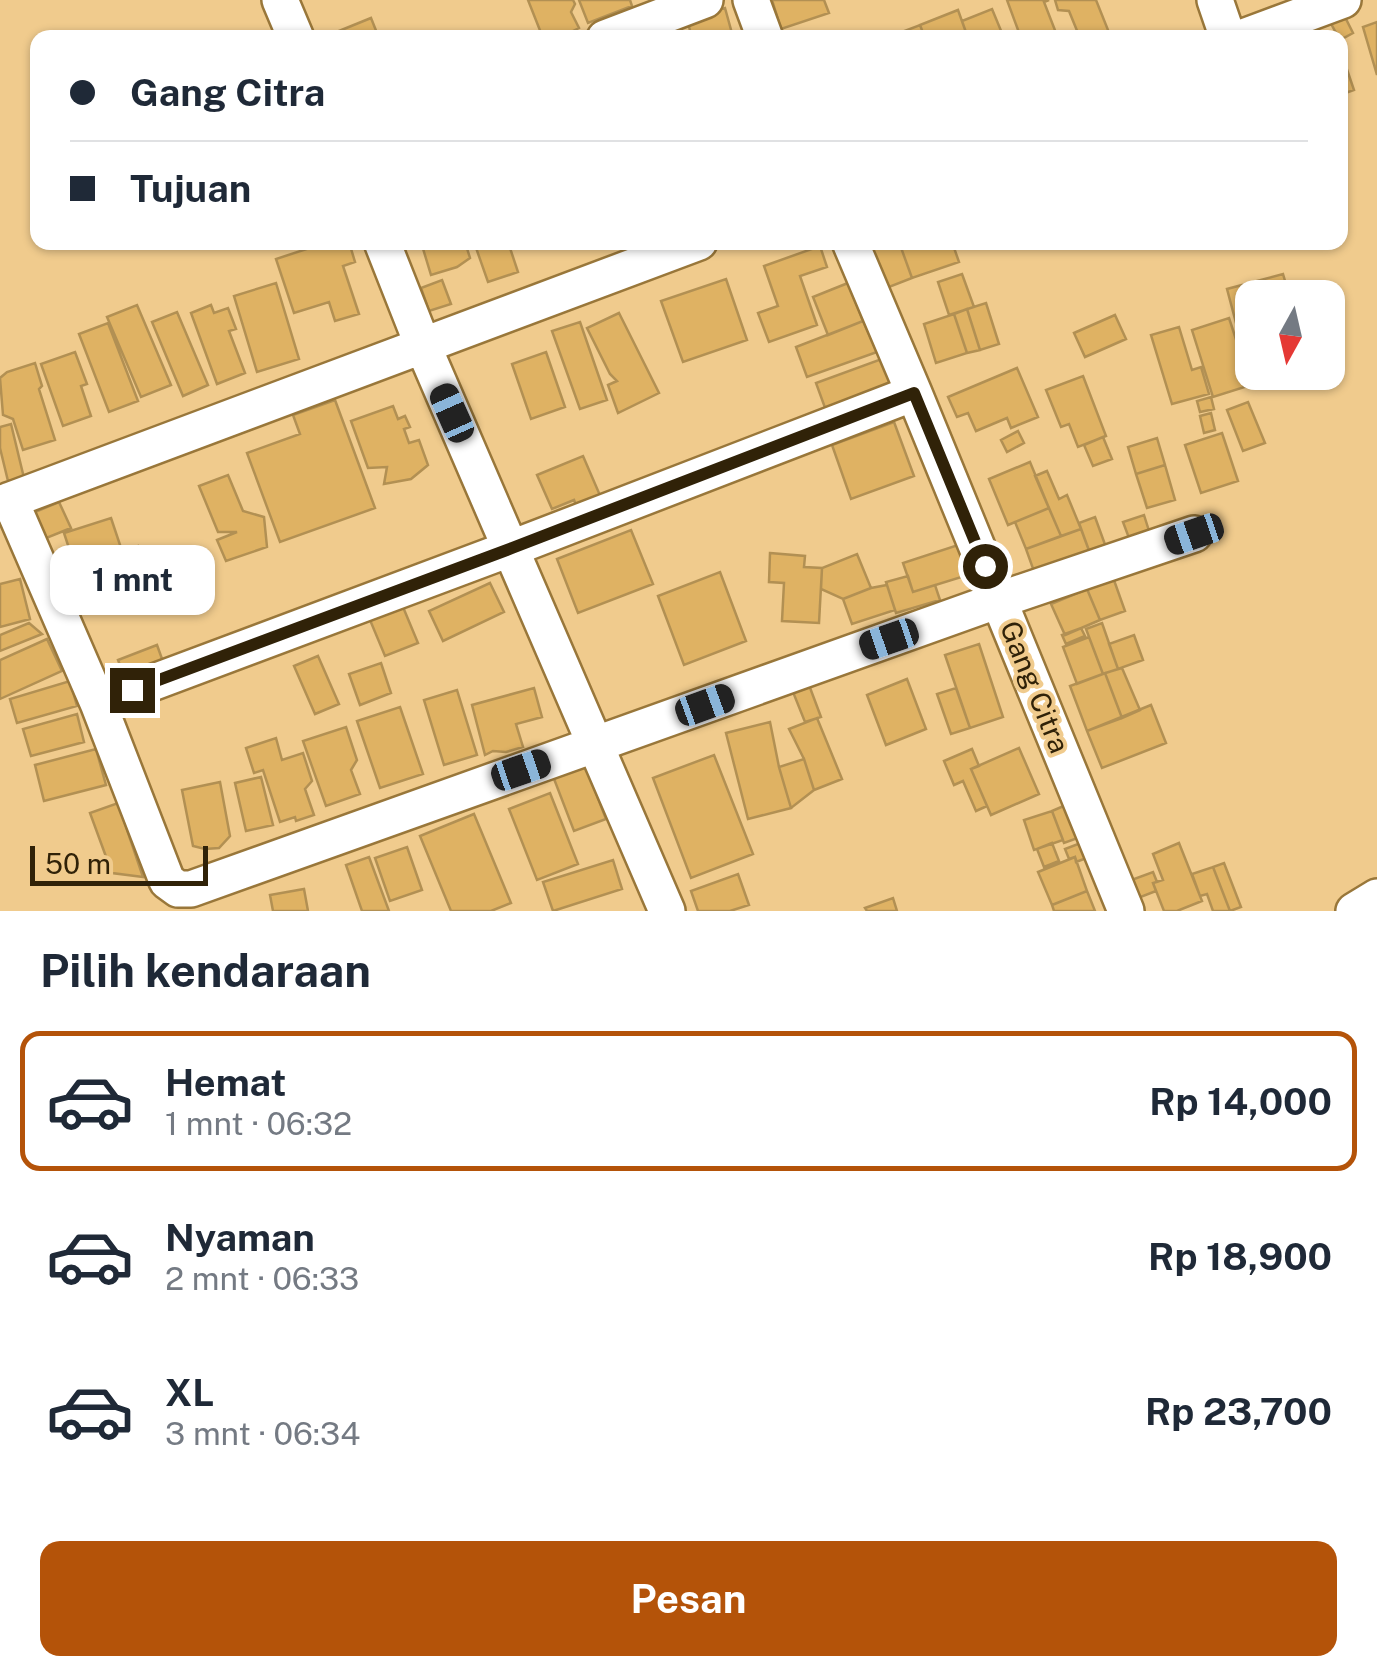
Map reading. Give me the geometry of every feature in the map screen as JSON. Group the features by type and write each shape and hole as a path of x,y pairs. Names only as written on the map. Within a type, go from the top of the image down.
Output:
{"street":[{"path":"280,0 293,30"},
{"path":"626,30 705,0"},
{"path":"751,0 762,30"},
{"path":"1215,0 1225,30"},
{"path":"1262,30 1343,0"},
{"path":"385,250 422,346 668,911"},
{"path":"679,250 5,502 98,703 167,880 178,889 190,889 1194,534"},
{"name":"Gang Citra","path":"853,250 1126,911"},
{"path":"98,703 914,393"},
{"path":"1354,911 1377,897"}],"building":[{"path":"528,0 573,0 571,12 579,28 540,30"},
{"path":"579,0 630,0 632,6 588,23"},
{"path":"772,0 824,0 829,13 781,29"},
{"path":"1007,0 1049,0 1044,2 1055,30 1018,30"},
{"path":"1055,0 1096,0 1108,30 1077,30 1069,11 1058,10"},
{"path":"725,8 731,30 690,30 687,19"},
{"path":"992,9 1001,30 965,30 962,21"},
{"path":"958,10 965,30 922,30 920,25"},
{"path":"1343,13 1353,33 1348,36 1348,30 1334,30 1329,20"},
{"path":"371,18 376,30 341,30"},
{"path":"1377,22 1377,75 1363,27"},
{"path":"304,250 351,250 355,262 343,266 359,314 335,321 329,302 294,313 276,259"},
{"path":"423,250 468,250 470,258 457,267 431,275"},
{"path":"477,250 511,250 518,272 488,282"},
{"path":"809,250 821,250 827,267 800,276 817,325 769,342 758,313 778,306 764,266"},
{"path":"869,250 902,250 912,278 884,289"},
{"path":"902,250 955,250 959,262 912,278"},
{"path":"962,274 974,307 949,315 938,282"},
{"path":"1283,274 1285,280 1261,280"},
{"path":"726,279 747,340 683,362 661,301"},
{"path":"442,280 451,304 429,311 421,288"},
{"path":"276,283 299,359 257,372 234,296"},
{"path":"848,283 863,321 828,335 813,297"},
{"path":"1235,287 1235,319 1227,289"},
{"path":"986,303 999,344 980,350 967,309"},
{"path":"137,305 171,385 141,397 107,317"},
{"path":"211,305 214,313 228,308 236,329 229,331 245,373 217,384 191,313"},
{"path":"967,309 980,350 967,353 954,314"},
{"path":"177,312 208,385 183,396 152,322"},
{"path":"619,313 659,393 618,413 608,385 617,381 587,328"},
{"path":"954,314 967,353 936,363 924,324"},
{"path":"1115,315 1126,339 1085,357 1074,333"},
{"path":"1229,318 1235,336 1235,390 1213,397 1192,330"},
{"path":"863,321 877,352 807,377 796,347"},
{"path":"580,322 607,400 580,409 552,331"},
{"path":"108,323 138,401 109,412 79,334"},
{"path":"1179,327 1192,370 1201,367 1209,394 1172,404 1151,335"},
{"path":"75,352 87,384 81,386 91,416 63,426 41,364"},
{"path":"546,352 565,407 531,419 512,364"},
{"path":"887,357 899,391 828,416 816,383"},
{"path":"35,363 55,440 23,450 13,419 3,415 0,378"},
{"path":"1017,368 1038,417 1011,428 1007,418 976,431 968,413 957,417 948,397"},
{"path":"1083,376 1106,436 1078,447 1069,424 1061,427 1046,390"},
{"path":"1211,397 1214,409 1200,412 1197,401"},
{"path":"335,400 375,508 280,542 247,453 300,434 293,415"},
{"path":"1248,402 1265,443 1243,451 1227,410"},
{"path":"393,406 398,419 405,416 410,427 404,429 409,443 419,440 428,465 411,479 384,484 387,467 368,468 351,421"},
{"path":"1211,413 1215,430 1204,433 1200,416"},
{"path":"894,422 914,476 851,499 832,445"},
{"path":"11,424 24,478 8,481 0,448 0,427"},
{"path":"1018,431 1024,443 1007,452 1001,440"},
{"path":"1222,433 1238,481 1201,493 1185,445"},
{"path":"1103,437 1112,459 1093,466 1084,445"},
{"path":"1157,438 1165,465 1136,474 1128,447"},
{"path":"583,456 602,500 578,510 574,500 552,509 537,475"},
{"path":"1030,462 1049,508 1008,525 989,479"},
{"path":"1165,465 1175,500 1147,508 1136,474"},
{"path":"1047,471 1059,499 1067,495 1081,529 1061,536 1035,476"},
{"path":"228,475 243,511 264,517 267,547 226,561 217,540 237,532 218,532 199,486"},
{"path":"59,502 71,528 39,541 28,515"},
{"path":"1049,508 1061,536 1026,549 1015,522"},
{"path":"1144,515 1149,531 1129,538 1123,522"},
{"path":"1095,517 1107,550 1091,556 1079,523"},
{"path":"111,518 122,551 138,546 149,577 85,597 64,533"},
{"path":"1081,529 1091,556 1036,577 1026,549"},
{"path":"631,530 653,584 578,613 557,559"},
{"path":"958,545 968,575 913,592 903,563"},
{"path":"770,553 805,556 804,567 822,568 819,623 782,621 784,583 769,582"},
{"path":"857,554 871,588 843,599 821,589 822,568"},
{"path":"1110,569 1125,611 1100,620 1087,589"},
{"path":"720,572 746,641 684,665 658,596"},
{"path":"908,576 913,592 935,585 940,600 896,613 886,582"},
{"path":"20,579 30,619 0,627 0,584"},
{"path":"490,583 504,612 443,641 429,611"},
{"path":"887,585 895,610 852,624 843,599"},
{"path":"1087,589 1100,620 1065,635 1051,604"},
{"path":"403,607 418,643 385,656 370,620"},
{"path":"29,623 42,634 0,651 0,635"},
{"path":"1102,623 1118,669 1103,674 1086,629"},
{"path":"1081,628 1085,636 1066,644 1062,635"},
{"path":"1134,635 1143,660 1118,669 1109,644"},
{"path":"1089,637 1103,674 1077,684 1063,647"},
{"path":"47,639 62,671 0,699 0,660"},
{"path":"979,644 1003,717 970,728 945,655"},
{"path":"157,645 166,670 127,684 118,660"},
{"path":"318,656 339,704 315,714 294,666"},
{"path":"381,663 391,693 360,705 349,674"},
{"path":"1122,668 1140,710 1122,718 1105,673"},
{"path":"1105,673 1122,718 1087,731 1070,686"},
{"path":"907,679 926,729 886,745 867,695"},
{"path":"70,681 77,706 17,723 10,699"},
{"path":"809,685 821,717 805,722 793,692"},
{"path":"534,688 542,717 516,724 523,747 485,755 472,705"},
{"path":"956,688 970,728 951,734 937,694"},
{"path":"457,690 477,755 444,765 424,700"},
{"path":"1151,705 1166,743 1102,768 1087,731"},
{"path":"400,707 423,774 380,788 357,721"},
{"path":"77,714 84,742 31,756 23,729"},
{"path":"817,718 842,779 814,790 789,729"},
{"path":"770,722 791,808 748,819 726,733"},
{"path":"346,727 357,760 351,770 360,794 326,806 303,741"},
{"path":"276,738 282,760 303,753 312,781 305,789 314,815 280,822 263,770 254,773 246,748"},
{"path":"1019,748 1039,794 991,815 971,769"},
{"path":"96,749 106,785 44,801 35,765"},
{"path":"972,749 979,766 971,769 987,806 976,811 963,781 954,785 944,761"},
{"path":"714,755 753,854 691,878 653,778"},
{"path":"583,759 606,819 574,831 551,771"},
{"path":"804,759 814,790 791,808 779,767"},
{"path":"261,777 273,825 246,831 235,783"},
{"path":"220,782 230,836 219,848 193,846 182,790"},
{"path":"550,793 578,864 537,880 509,809"},
{"path":"1073,802 1086,835 1064,843 1052,811"},
{"path":"118,803 143,877 112,873 90,813"},
{"path":"1052,811 1063,840 1034,850 1024,820"},
{"path":"474,814 511,903 491,911 451,911 420,836"},
{"path":"1091,839 1097,854 1076,862 1075,857 1069,859 1065,849"},
{"path":"1052,843 1059,861 1044,867 1037,849"},
{"path":"1179,843 1202,901 1177,911 1164,911 1153,883 1163,880 1153,854"},
{"path":"407,847 422,890 390,901 375,858"},
{"path":"369,857 389,911 362,911 346,865"},
{"path":"1075,857 1087,891 1052,905 1038,872"},
{"path":"613,860 622,889 553,911 543,882"},
{"path":"1224,863 1241,907 1230,911 1213,867"},
{"path":"1213,867 1230,911 1213,911 1207,894 1200,896 1192,874"},
{"path":"1153,872 1156,891 1133,900 1126,882"},
{"path":"738,874 749,905 730,911 698,911 691,891"},
{"path":"304,889 308,911 273,911 270,895"},
{"path":"1087,891 1095,911 1054,911 1052,905"},
{"path":"893,898 897,911 865,908"}],"route":[{"path":"132,690 914,393 985,566"}]}
